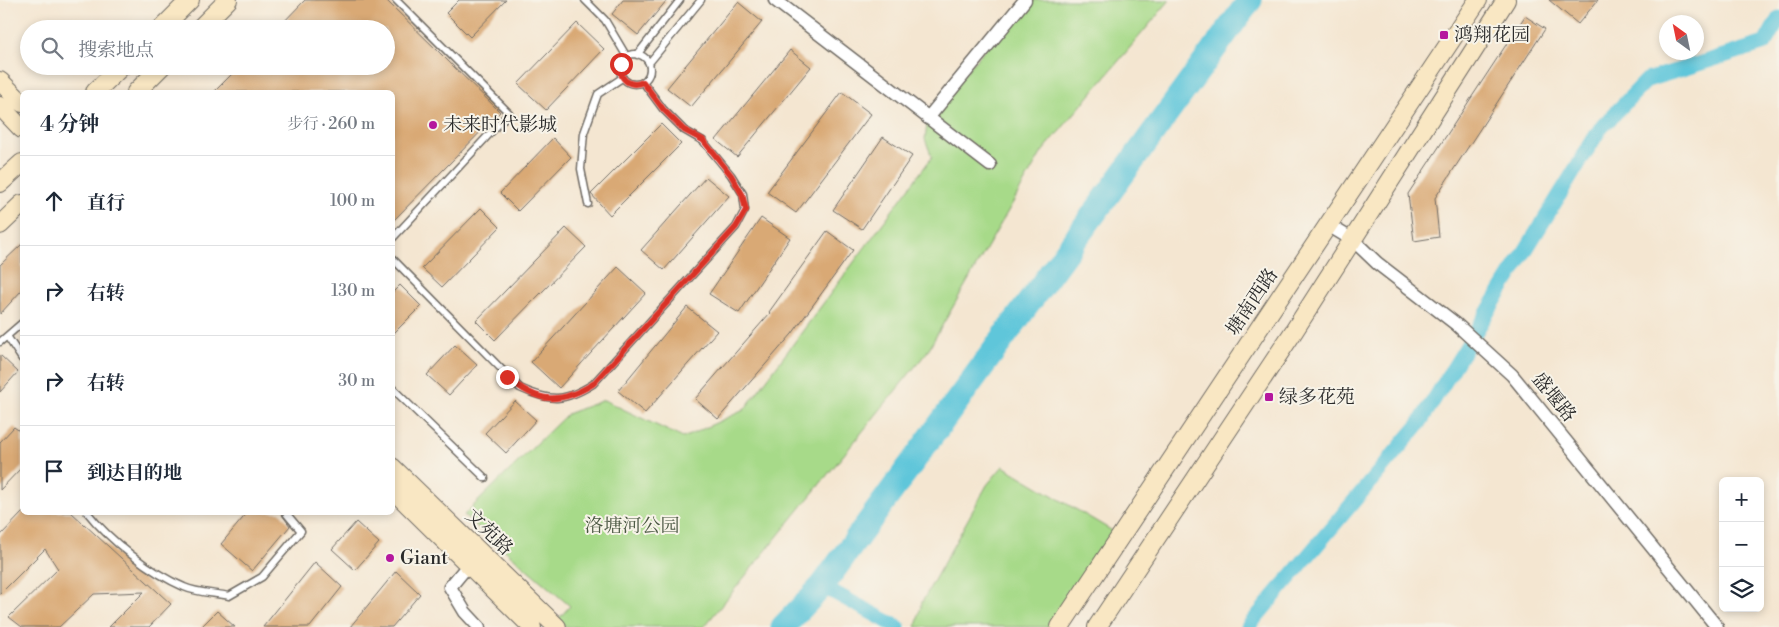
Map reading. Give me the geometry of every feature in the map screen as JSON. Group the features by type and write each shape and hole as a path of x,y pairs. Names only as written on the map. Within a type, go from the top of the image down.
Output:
{"main road":[{"path":"170,20 190,0"},
{"path":"209,20 228,0"},
{"name":"塘南西路","path":"1060,627 1478,0"},
{"path":"1097,627 1353,240 1506,0"},
{"path":"98,90 113,75"},
{"path":"138,90 153,75"},
{"path":"0,80 20,101"},
{"path":"0,106 20,126"},
{"path":"0,184 20,165"},
{"path":"0,226 20,206"},
{"name":"文苑路","path":"395,470 474,558 532,627"},
{"name":"文苑路","path":"395,492 557,627"}],"street":[{"path":"775,0 990,165"},
{"path":"928,118 1024,0"},
{"name":"盛堰路","path":"1328,224 1353,240 1377,263 1456,324 1512,375 1717,627"},
{"path":"474,558 450,587 465,612 479,627"}],"lane":[{"path":"395,236 509,113 396,0"},
{"path":"585,0 605,20 627,57"},
{"path":"637,55 680,0"},
{"path":"648,63 701,0"},
{"path":"642,56 648,63 649,73 643,82 630,83 622,78 620,69 627,57 642,56"},
{"path":"588,204 582,169 584,133 598,94 622,78"},
{"path":"395,261 520,388 538,396 555,400 576,394 593,384 736,227 746,210 742,194 731,175 703,140 684,130 663,109 643,82"},
{"path":"0,342 20,325"},
{"path":"7,336 20,355"},
{"path":"395,391 485,478"},
{"path":"89,515 98,527 136,558 185,588 229,596 262,577 301,531 288,515"}],"green space":[{"name":"洛塘河公园","path":"1025,0 1170,0 1042,152 927,352 704,627 551,627 570,606 464,515 567,414 604,400 683,438 744,410 932,157 925,139 928,118"},
{"path":"1003,466 1121,536 1052,627 916,627 922,602 987,485"}],"building":[{"path":"305,0 386,0 500,112 395,219 395,90 216,90 231,75 395,75 395,20 286,20"},
{"path":"459,0 506,0 470,37 446,13"},
{"path":"623,0 667,0 638,35 612,14"},
{"path":"1549,0 1598,0 1578,24"},
{"path":"738,2 762,22 691,107 667,88"},
{"path":"1525,16 1545,29 1435,198 1439,237 1414,241 1408,194"},
{"path":"577,23 604,49 546,110 518,84"},
{"path":"790,50 811,67 737,157 716,140"},
{"path":"842,92 871,114 796,213 767,192"},
{"path":"661,124 681,144 610,215 591,194"},
{"path":"883,137 912,156 862,229 833,210"},
{"path":"553,138 571,157 518,211 500,193"},
{"path":"706,177 729,196 664,270 641,250"},
{"path":"481,208 500,227 442,287 422,268"},
{"path":"761,218 790,238 739,313 709,294"},
{"path":"566,228 586,247 495,340 476,321"},
{"path":"827,231 853,250 792,334 718,419 695,399 770,313"},
{"path":"20,246 20,292 0,314 0,265"},
{"path":"618,267 646,293 559,388 531,362"},
{"path":"400,285 421,306 395,332 395,290"},
{"path":"687,307 717,331 645,413 618,391"},
{"path":"455,345 477,365 449,395 427,375"},
{"path":"0,355 18,372 0,392"},
{"path":"515,401 536,420 506,453 485,433"},
{"path":"14,427 20,432 20,469 0,490 0,442"},
{"path":"20,515 74,515 171,604 149,627 109,627 144,592 94,594 59,627 22,627 9,617 58,569 45,549 0,594 0,536"},
{"path":"245,515 282,515 290,526 252,571 221,544"},
{"path":"356,522 379,543 355,570 332,549"},
{"path":"315,562 342,587 310,627 263,627"},
{"path":"396,571 420,594 392,627 350,627"},
{"path":"217,611 235,627 201,627"}],"waterway":[{"path":"783,627 822,586 1250,0"},
{"path":"1248,627 1419,424 1600,129 1647,80 1765,43 1779,18"},
{"path":"822,586 898,627"}],"place":[{"name":"鸿翔花园","path":"1444,35"},
{"name":"未来时代影城","path":"433,125"},
{"name":"绿多花苑","path":"1269,397"},
{"name":"Giant","path":"390,558"}],"route":[{"path":"507,377 520,388 538,396 555,400 576,394 593,384 736,227 746,210 742,194 731,175 703,140 684,130 663,109 643,82 634,84 622,78 621,64"}]}
